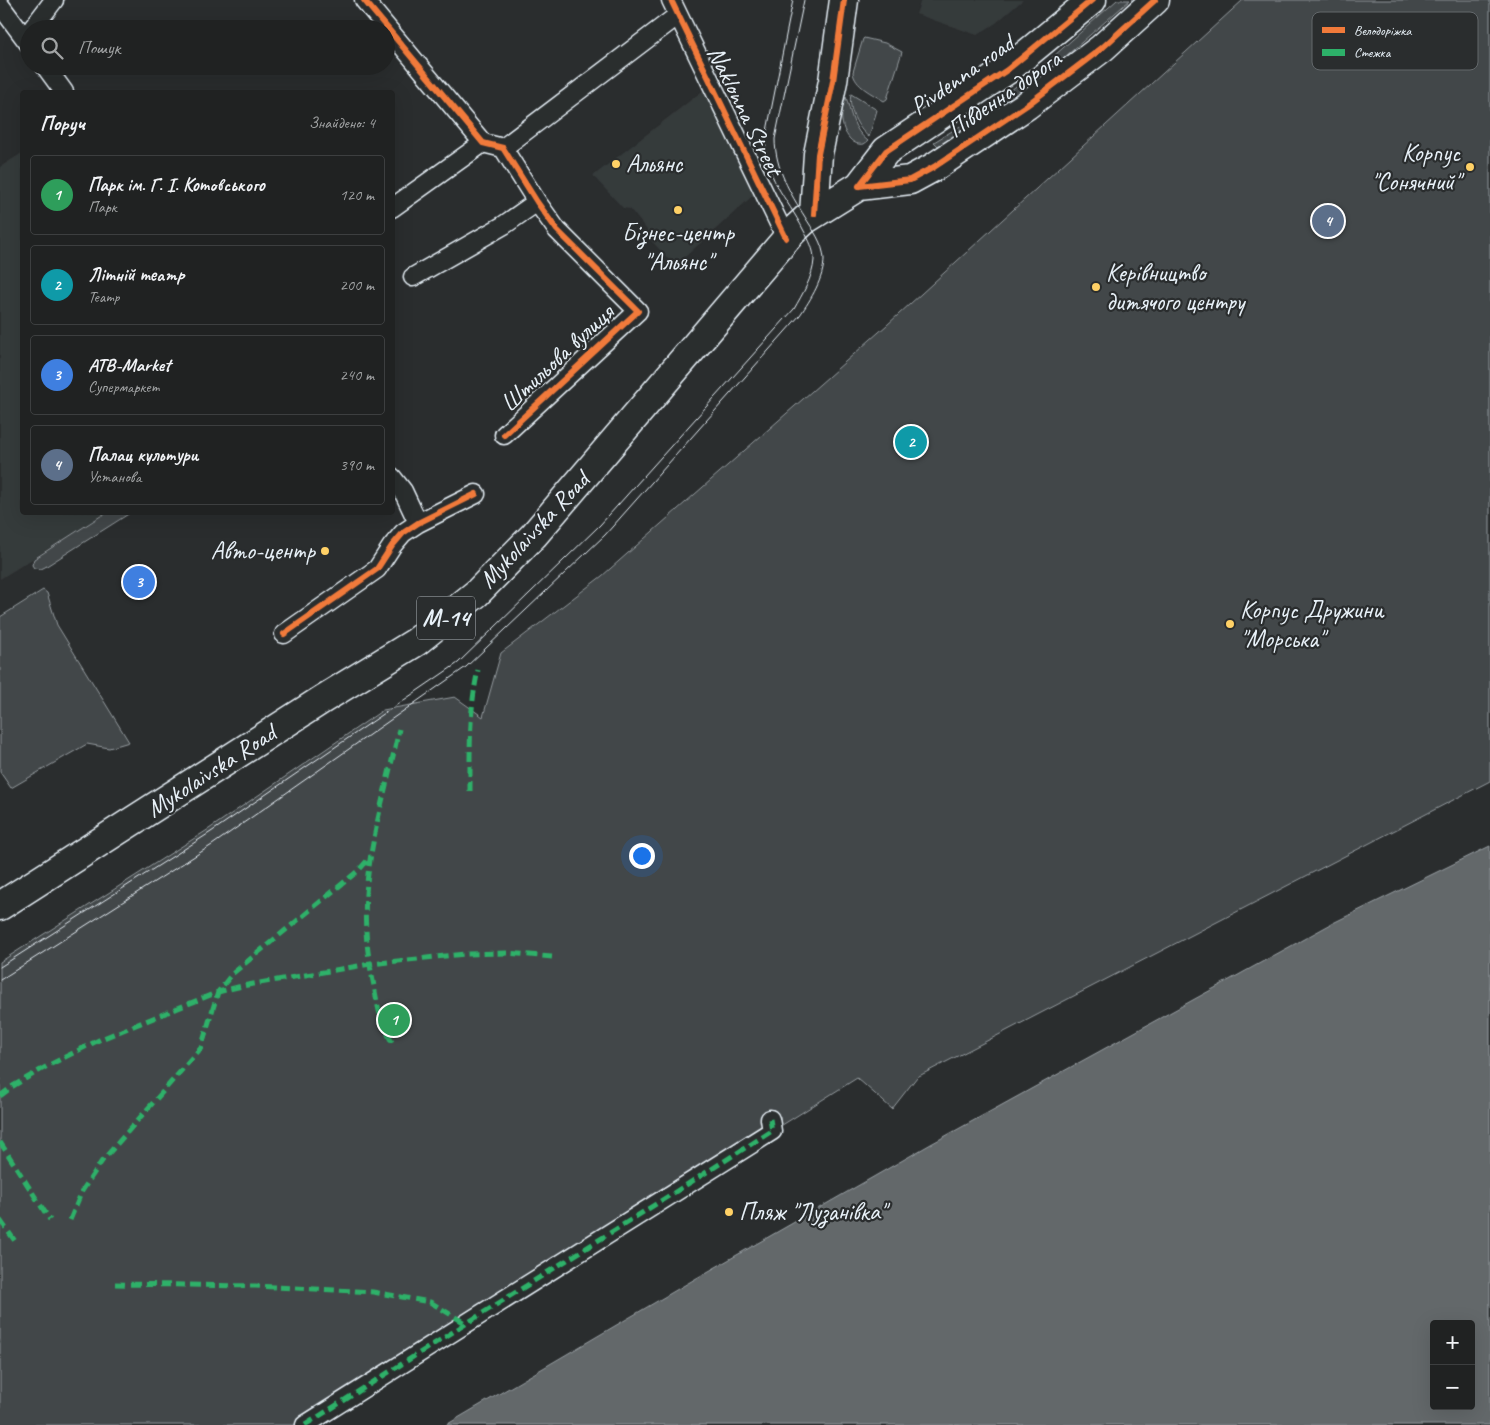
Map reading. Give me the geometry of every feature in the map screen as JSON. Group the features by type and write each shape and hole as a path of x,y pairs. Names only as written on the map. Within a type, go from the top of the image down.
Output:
{"main road":[{"path":"814,214 818,154 833,81 844,0"},
{"name":"Pivdenna road","path":"859,186 886,151 1007,70 1092,0"},
{"name":"Південна дорога","path":"859,186 910,180 934,167 1034,100 1102,48 1155,0"},
{"name":"Mykolaivska Road","path":"0,906 323,699 416,642 477,593 534,535 786,238 803,221 859,186"}],"street":[{"path":"40,20 54,0"},
{"path":"364,0 381,20"},
{"name":"Naklonna Street","path":"670,0 786,238"},
{"path":"0,5 20,27"},
{"path":"503,148 677,16"},
{"path":"395,37 483,143 503,148 537,202 504,225 413,277"},
{"path":"52,75 63,90"},
{"path":"395,206 483,143"},
{"name":"Штильова вулиця","path":"504,435 638,310 557,230 537,202"},
{"path":"395,481 403,491 418,523"},
{"path":"284,634 377,569 403,533 418,523 476,494"},
{"path":"305,1425 772,1131 770,1119"}],"shaded area":[{"path":"921,0 1023,0 996,23 977,35 916,14"},
{"path":"1117,0 1130,0 1042,77 970,128 938,146 934,142 967,122 1037,71"},
{"path":"1243,0 1490,0 1490,781 917,1077 892,1109 857,1078 305,1425 0,1425 0,962 209,829 383,710 455,697 483,717 501,653 602,576 887,325"},
{"path":"864,38 885,43 902,52 887,99 884,101 860,85 854,77 853,72"},
{"path":"705,89 758,191 675,266 647,236 647,230 630,209 623,208 593,176"},
{"path":"851,94 877,110 869,137 854,117 850,99"},
{"path":"846,97 851,115 859,132 868,141 864,144 859,144 850,139 842,124 842,111"},
{"path":"20,154 20,515 103,515 0,579 0,167"},
{"path":"102,515 127,515 41,569 34,568 32,565 34,559"},
{"path":"43,590 47,593 57,625 129,742 109,748 87,744 11,788 0,772 0,617"},
{"path":"1490,846 1490,1425 446,1425 695,1279 931,1144 1333,923"}],"tram line":[{"path":"0,967 211,832 458,663 600,525 794,309 812,273 813,252 806,234 777,186 768,163 766,150 766,136 793,0"},
{"path":"0,980 212,845 466,667 605,535 800,315 819,281 824,259 817,237 784,180 778,160 775,139 804,0"}],"marked path":[{"path":"470,791 472,715 478,670"},
{"path":"392,1042 382,1020 376,998 368,948 365,905 371,852 399,729"},
{"path":"70,1220 82,1191 102,1161 201,1048 218,992 232,974 359,870 371,856"},
{"path":"0,1096 13,1086 49,1065 101,1039 218,992 242,986 370,964 464,954 508,953 552,957"},
{"path":"305,1425 772,1131 770,1119"},
{"path":"0,1142 50,1220"},
{"path":"0,1220 15,1241"},
{"path":"115,1284 255,1286 373,1292 430,1302 465,1323"}],"cycle path":[{"path":"364,0 381,20"},
{"path":"671,0 786,238"},
{"path":"814,214 818,154 833,81 844,0"},
{"path":"859,186 886,151 1007,70 1092,0"},
{"path":"859,186 910,180 934,167 1027,105 1102,48 1155,0"},
{"path":"395,37 483,143 503,148 557,230 638,311 504,435"},
{"path":"284,634 377,569 403,533 418,523 476,494"}],"place":[{"name":"Альянс","path":"616,164"},
{"name":"Корпус \"Сонячний\"","path":"1470,167"},
{"name":"Бізнес-центр \"Альянс\"","path":"678,210"},
{"name":"Палац культури","path":"1328,221"},
{"name":"Керівництво дитячого центру","path":"1096,287"},
{"name":"Літній театр","path":"911,442"},
{"name":"Авто-центр","path":"325,551"},
{"name":"ATB-Market","path":"139,582"},
{"name":"Корпус Дружини \"Морська\"","path":"1230,624"},
{"name":"Парк ім. Г. І. Котовського","path":"394,1020"},
{"name":"Пляж \"Лузанівка\"","path":"729,1212"}]}
